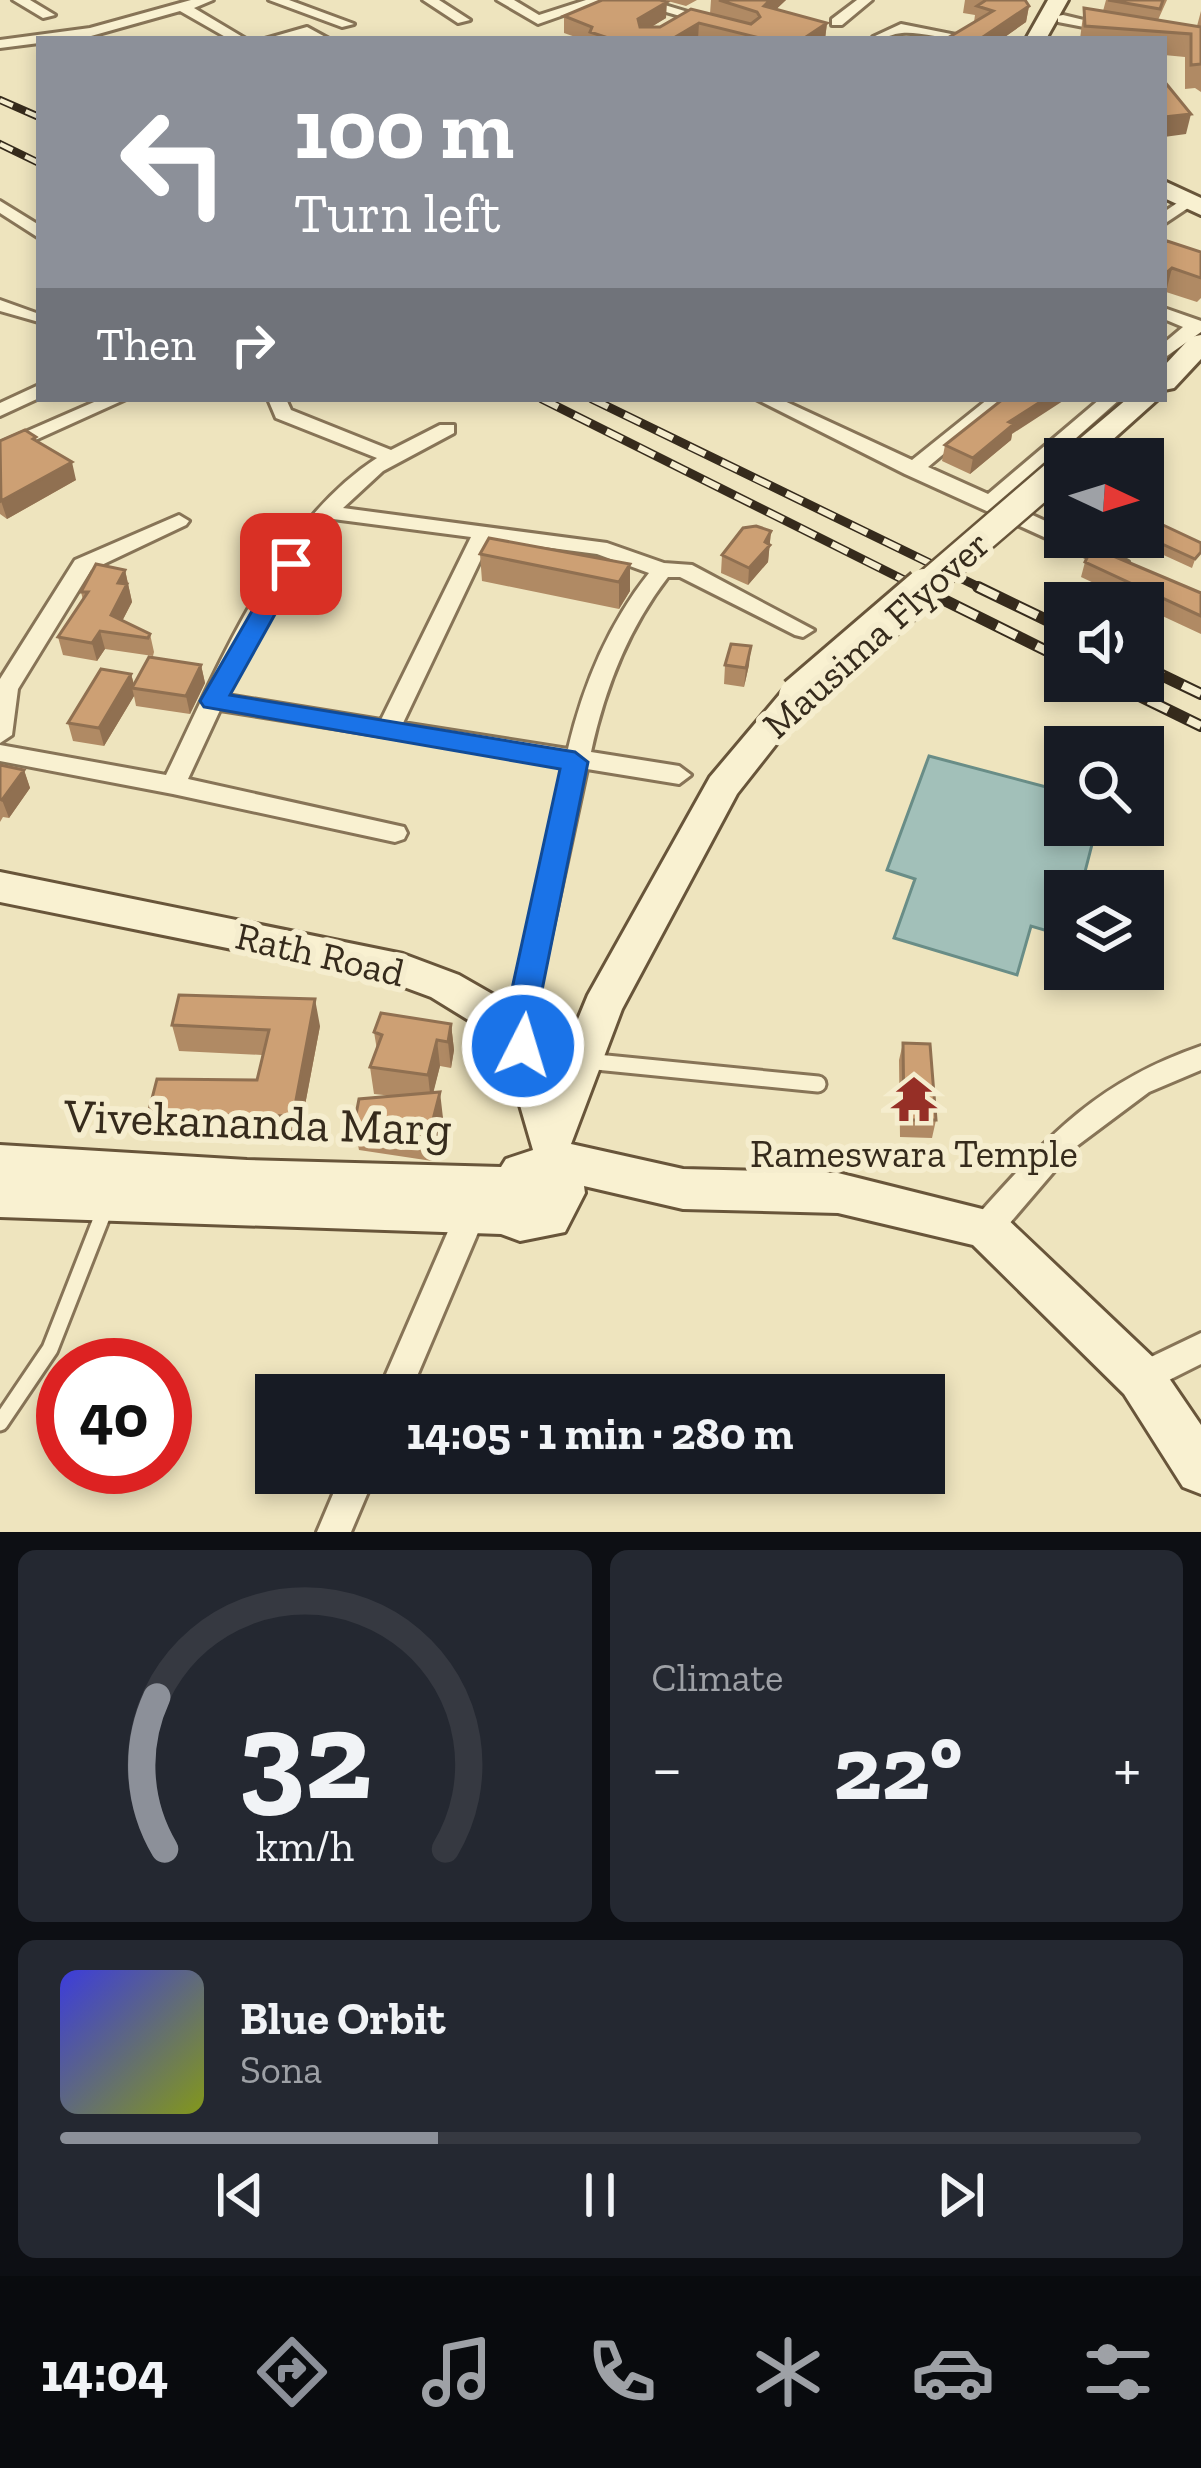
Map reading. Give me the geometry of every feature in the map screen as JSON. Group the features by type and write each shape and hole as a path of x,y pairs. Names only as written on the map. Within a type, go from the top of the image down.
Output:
{"main road":[{"path":"1039,36 1062,15"},
{"path":"1167,179 1198,198"},
{"path":"1167,189 1198,198"},
{"path":"1167,378 1199,332"},
{"path":"1098,438 1140,402"},
{"name":"Mausima Flyover","path":"554,1160 578,1060 723,786 797,696 1044,484"},
{"name":"Rath Road","path":"0,887 389,965 445,986 519,1030"},
{"path":"519,1030 554,1160"},
{"path":"497,1205 522,1173 541,1172 554,1160"},
{"path":"554,1160 683,1189 838,1193 986,1228 1141,1378 1201,1469"},
{"name":"Vivekananda Marg","path":"0,1164 247,1180 497,1205"},
{"name":"Vivekananda Marg","path":"0,1197 107,1203 497,1205"}],"street":[{"path":"20,0 48,15"},
{"path":"167,0 234,36"},
{"path":"61,36 206,0"},
{"path":"276,0 347,24"},
{"path":"430,0 463,20"},
{"path":"504,0 538,20 596,0"},
{"path":"632,0 727,25"},
{"path":"664,30 716,0"},
{"path":"837,22 865,0"},
{"path":"1062,15 1132,32"},
{"path":"882,36 902,28 941,36"},
{"path":"285,36 307,31 316,36"},
{"path":"0,44 36,39"},
{"path":"1167,218 1198,198"},
{"path":"0,206 36,231"},
{"path":"0,305 34,318"},
{"path":"1167,315 1199,332"},
{"path":"1167,351 1199,332"},
{"path":"0,410 36,392"},
{"path":"0,450 110,402"},
{"path":"278,402 284,414 395,458"},
{"path":"771,402 1138,571"},
{"path":"912,470 996,402"},
{"path":"989,504 1108,402"},
{"path":"173,785 214,701 302,546 328,512 370,471 447,429"},
{"path":"328,512 600,548 662,570 684,570 803,630"},
{"path":"0,736 4,688 83,565 179,521"},
{"path":"388,730 483,533"},
{"path":"519,1030 575,762 596,693 630,616 662,570"},
{"path":"214,701 679,775"},
{"path":"0,753 394,833"},
{"path":"986,1228 1064,1139 1139,1084 1201,1058"},
{"path":"404,1374 497,1205"},
{"path":"1141,1378 1201,1348"},
{"path":"334,1532 350,1494"}],"lane":[{"path":"578,1060 818,1084"},
{"path":"0,1423 44,1364 107,1203"}],"water":[{"path":"929,756 1044,786 1044,846 1092,846 1085,870 1044,870 1044,930 1031,926 1017,975 894,938 915,879 887,870"}],"building":[{"path":"602,0 660,0 667,2 638,19 640,27 660,27 691,9 751,24 760,17 757,12 719,0 770,0 764,6 827,23 808,36 752,36 699,23 677,36 602,36 564,16"},
{"path":"986,0 1025,0 1029,6 984,36 951,36 993,11 977,6"},
{"path":"1108,0 1163,0 1160,9"},
{"path":"1084,8 1201,27 1201,64 1191,65 1191,34 1085,26"},
{"path":"1167,85 1191,114 1167,117"},
{"path":"1167,241 1201,252 1201,278 1172,268 1167,272"},
{"path":"999,402 1040,402 1009,422 1014,424 973,458 945,445"},
{"path":"25,430 72,462 1,501 0,441"},
{"path":"1164,525 1201,543 1195,559 1164,545"},
{"path":"743,528 771,531 765,542 770,545 749,568 722,555"},
{"path":"489,538 630,564 619,582 480,554"},
{"path":"1087,558 1118,558 1201,593 1201,616 1164,599 1164,582 1128,582 1085,562"},
{"path":"96,564 125,570 118,583 127,584 111,615 150,634 148,638 100,631 92,643 58,637 88,592 81,592"},
{"path":"731,644 751,646 746,668 725,665"},
{"path":"149,657 201,665 186,696 132,688"},
{"path":"101,669 131,674 99,728 68,723"},
{"path":"0,765 24,770 2,800 0,799"},
{"path":"179,995 315,999 293,1116 148,1114 157,1079 257,1080 269,1030 172,1025"},
{"path":"381,1013 451,1024 448,1042 437,1040 428,1075 370,1067 382,1035 374,1032"},
{"name":"Rameswara Temple","path":"903,1043 930,1044 936,1120 904,1120"},
{"path":"440,1092 429,1135 354,1125 359,1099"}],"railway":[{"path":"0,100 36,116"},
{"path":"0,144 36,162"},
{"path":"548,402 918,587"},
{"path":"598,402 985,590"},
{"path":"918,587 1044,650"},
{"path":"918,587 924,590"},
{"path":"978,587 1044,619"},
{"path":"1164,676 1201,694"},
{"path":"1152,702 1201,726"}],"place":[{"name":"Rameswara Temple","path":"914,1099"}],"route":[{"path":"291,564 214,701 575,762 519,1030 523,1046"}]}
